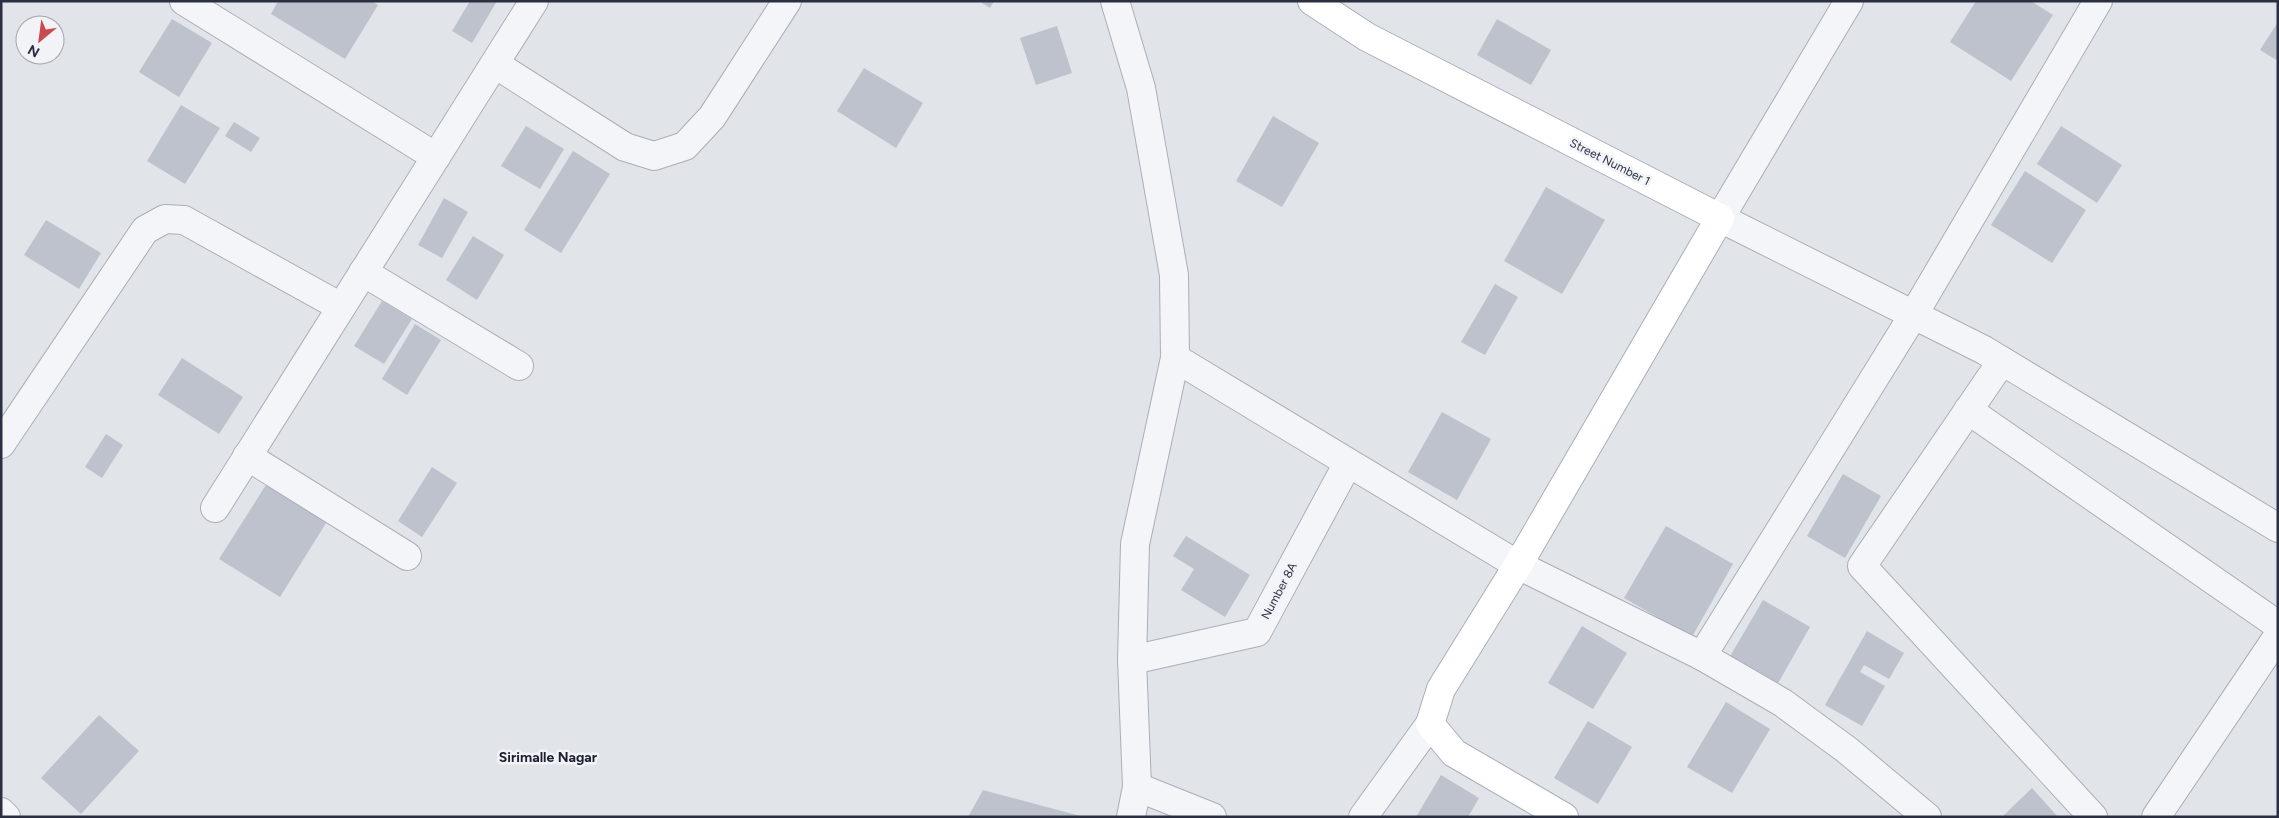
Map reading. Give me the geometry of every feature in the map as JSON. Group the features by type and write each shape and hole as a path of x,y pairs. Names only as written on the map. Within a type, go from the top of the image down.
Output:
{"street":[{"path":"184,1 224,11 436,157"},
{"path":"215,508 534,1"},
{"path":"494,64 625,147 654,156 685,146 712,117 787,1"},
{"path":"1115,1 1141,88 1174,275 1175,358 1135,544 1132,660 1137,787 1132,817"},
{"name":"Street Number 1","path":"1312,1 1367,37 1720,218 1914,314 2002,361 2278,528"},
{"path":"1363,817 1430,724 1441,689 1518,565 1848,1"},
{"path":"1702,656 1914,314 2098,1"},
{"path":"1,444 145,230 165,219 184,220 341,307"},
{"path":"363,272 519,366"},
{"path":"1175,358 1518,565 1702,656 1783,703 1847,750 1927,817"},
{"path":"2002,361 1862,566 2092,817"},
{"path":"1968,410 2278,625"},
{"path":"247,456 407,556"},
{"name":"Number 8A","path":"1132,660 1257,632 1348,463"},
{"path":"2156,817 2278,636"},
{"path":"1430,724 1454,753 1564,817"},
{"path":"1137,787 1212,817"},
{"path":"1,812 6,817"}],"building":[{"path":"278,1 372,1 378,5 345,59 271,14"},
{"path":"470,1 497,1 472,43 452,31"},
{"path":"979,1 994,1 990,8"},
{"path":"1976,1 2031,1 2053,15 2011,81 1950,42"},
{"path":"172,19 212,43 179,97 139,72"},
{"path":"1497,19 1551,50 1531,85 1477,55"},
{"path":"2278,22 2278,61 2260,50"},
{"path":"1057,26 1072,73 1036,85 1020,38"},
{"path":"864,68 923,103 896,148 837,111"},
{"path":"181,105 220,128 185,184 147,161"},
{"path":"1273,116 1319,143 1282,207 1236,181"},
{"path":"234,122 260,138 251,152 225,136"},
{"path":"526,126 564,149 540,189 501,166"},
{"path":"2061,126 2122,165 2097,203 2037,164"},
{"path":"573,151 610,174 561,253 524,230"},
{"path":"2025,171 2086,210 2052,263 1991,225"},
{"path":"1546,187 1605,220 1562,294 1504,261"},
{"path":"444,198 468,212 442,258 418,245"},
{"path":"46,220 101,253 79,289 24,255"},
{"path":"473,236 504,255 477,300 446,280"},
{"path":"1495,284 1518,297 1485,355 1461,342"},
{"path":"382,301 412,319 384,364 354,346"},
{"path":"415,324 441,340 407,395 382,379"},
{"path":"182,358 243,397 219,434 158,395"},
{"path":"1442,412 1491,439 1457,500 1408,472"},
{"path":"106,434 123,445 102,478 85,467"},
{"path":"432,467 457,483 422,537 398,521"},
{"path":"1843,474 1881,496 1845,558 1807,536"},
{"path":"271,477 331,515 280,597 219,559"},
{"path":"1666,526 1733,564 1692,637 1624,598"},
{"path":"1186,536 1250,575 1225,617 1181,590 1194,569 1173,556"},
{"path":"1763,600 1810,627 1777,685 1729,658"},
{"path":"1582,626 1627,653 1593,709 1548,683"},
{"path":"1867,631 1904,653 1889,679 1864,665 1860,672 1885,686 1862,726 1825,705"},
{"path":"1726,702 1770,729 1732,793 1687,767"},
{"path":"99,715 139,751 81,814 41,778"},
{"path":"1588,721 1632,747 1598,804 1554,778"},
{"path":"1441,775 1479,798 1468,817 1416,817"},
{"path":"2032,788 2058,817 2002,817"},
{"path":"983,790 1080,816 1080,817 968,817"}],"district":[{"name":"Sirimalle Nagar","path":"548,757"}]}
